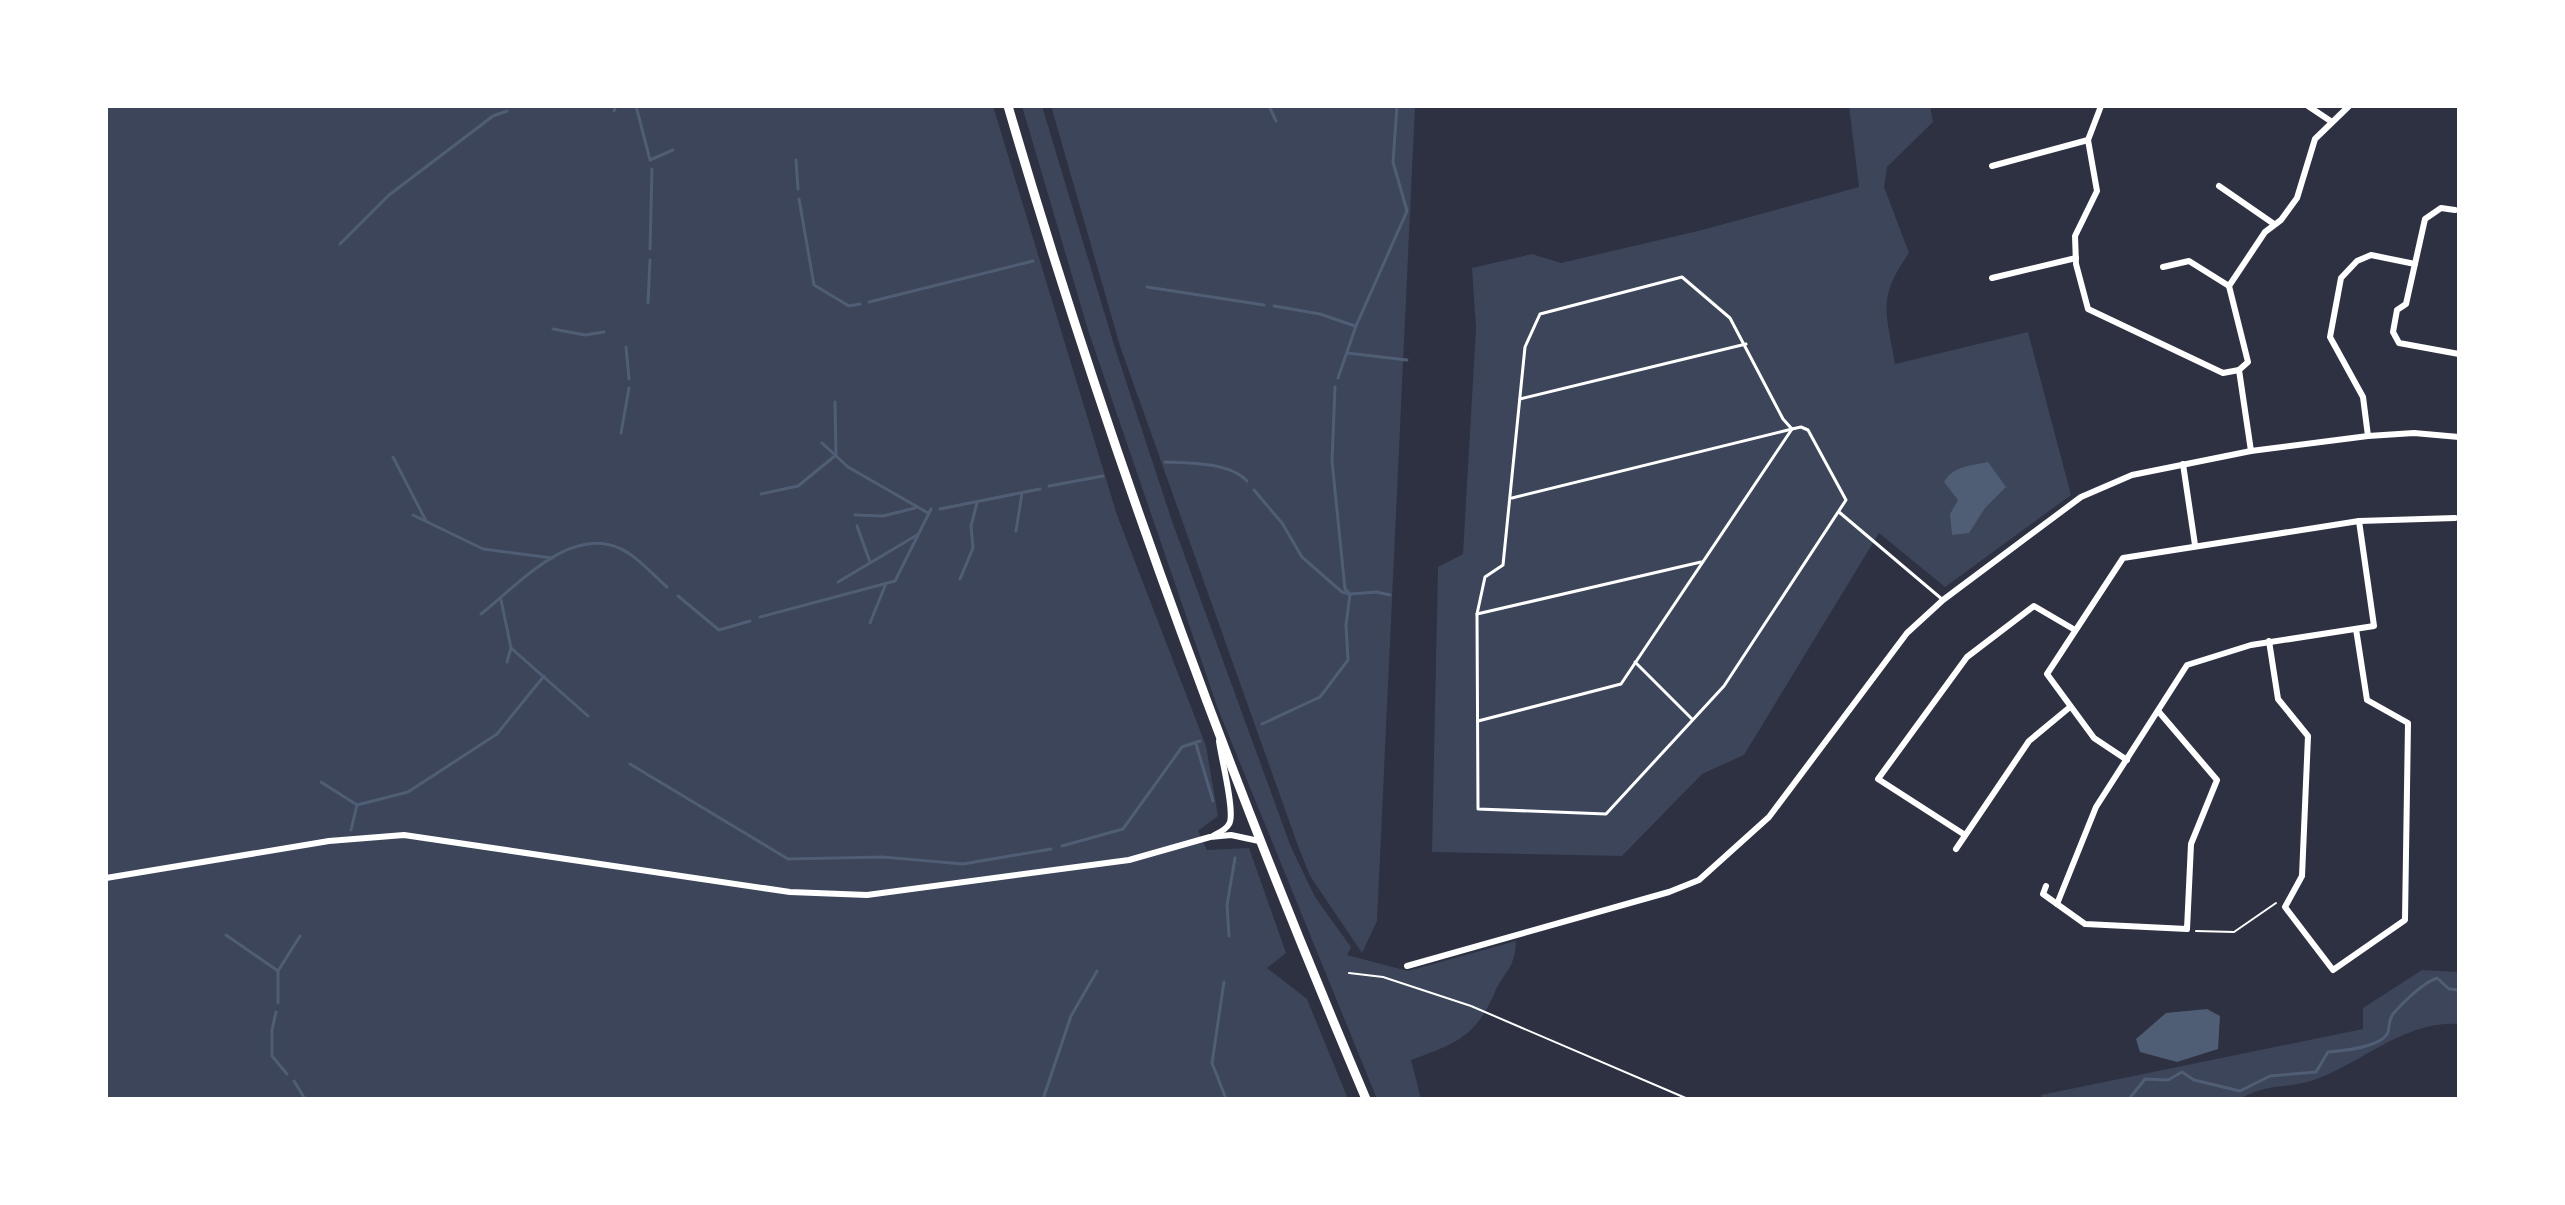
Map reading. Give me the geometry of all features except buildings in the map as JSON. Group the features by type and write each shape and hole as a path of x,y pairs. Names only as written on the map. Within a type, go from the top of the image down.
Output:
{"main road":[{"path":"1008,106 1128,489 1259,841 1366,1099"}],"street":[{"path":"2101,106 2088,140 2098,183 2075,236 2076,258 2088,309 2223,373 2239,370 2248,362 2229,286 2189,261 2163,267"},
{"path":"2308,106 2332,122"},
{"path":"2229,286 2297,198 2315,139 2349,106"},
{"path":"1992,166 2088,140"},
{"path":"2219,186 2274,224"},
{"path":"2455,210 2441,208 2425,219 2406,304 2397,310 2393,332 2399,343 2459,354"},
{"path":"2368,436 2363,397 2330,337 2341,278 2357,261 2371,255 2415,264"},
{"path":"1992,278 2076,258"},
{"path":"2239,370 2251,451"},
{"path":"1407,966 1669,892 1699,880 1769,817 1907,633 1943,600 2081,497 2132,475 2251,451 2368,436 2414,433 2459,437"},
{"path":"2183,464 2195,545"},
{"path":"2127,760 2094,738 2047,674 2123,558 2359,521 2455,518"},
{"path":"2057,904 2096,807 2187,665 2269,641 2374,626 2359,521"},
{"path":"1965,835 1878,779 1967,657 2004,628 2034,606 2075,630"},
{"path":"2269,641 2278,699 2308,736 2302,876 2285,907 2333,970 2405,920 2408,723 2367,700 2356,629"},
{"path":"1956,849 2029,741 2070,707"},
{"path":"2046,886 2043,894 2085,924 2187,929 2191,844 2217,780 2159,712"},
{"path":"1210,837 1228,826 1232,815 1222,772 1219,738"},
{"path":"106,878 329,841 404,835 790,892 867,895 936,889 1129,860 1210,837 1231,835 1259,841"}],"lane":[{"path":"1511,498 1801,427 1808,430 1846,500 1724,686 1606,814 1478,809 1477,614 1485,577 1503,565 1525,347 1540,314 1682,277 1730,318 1783,419 1792,429"},
{"path":"1520,399 1746,344"},
{"path":"1478,721 1621,684 1792,429"},
{"path":"1838,511 1943,600"},
{"path":"1477,614 1701,562"},
{"path":"1635,662 1693,720"}],"path":[{"path":"2187,929 2234,932 2277,902 2285,907"},
{"path":"1349,973 1383,977 1471,1006 1688,1099"}],"shaded area":[{"path":"106,106 993,106 1117,515 1206,746 1218,816 1198,831 1207,850 1249,848 1286,953 1267,968 1307,999 1348,1099 106,1099"},
{"path":"1022,106 1042,106 1115,348 1172,521 1291,847 1315,897 1351,947 1347,955 1408,971 1516,941 1512,964 1472,1029 1452,1043 1411,1060 1421,1099 1377,1099 1218,709 1088,330"},
{"path":"1051,106 1415,106 1377,921 1362,953 1310,876 1298,846 1120,346"},
{"path":"1849,106 1930,106 1933,122 1887,167 1884,187 1909,253 1888,294 1887,318 1895,364 2028,332 2071,495 1945,587 1879,533 1744,755 1702,774 1622,856 1432,852 1438,567 1463,554 1476,328 1472,268 1532,254 1561,263 1702,230 1859,187"},
{"path":"1988,462 2006,487 1985,508 1969,533 1952,535 1950,514 1958,500 1944,482 1957,470"},
{"path":"2422,970 2459,972 2459,1024 2439,1025 2401,1036 2311,1081 2268,1088 2240,1099 2042,1099 2041,1095 2363,1029 2363,1008"},
{"path":"2207,1009 2220,1016 2218,1049 2177,1062 2140,1052 2136,1039 2166,1013"}],"waterway":[{"path":"614,111 616,106"},
{"path":"636,106 650,160 673,150"},
{"path":"1269,106 1276,121"},
{"path":"1338,378 1356,326 1407,211 1393,162 1397,106"},
{"path":"340,244 389,195 493,116 507,111"},
{"path":"796,160 798,189"},
{"path":"650,249 652,169"},
{"path":"799,199 814,285 849,306 860,304"},
{"path":"648,303 650,260"},
{"path":"869,302 1033,261"},
{"path":"1147,287 1264,305"},
{"path":"1274,306 1320,314 1355,326"},
{"path":"553,329 585,335 604,332"},
{"path":"626,347 629,379"},
{"path":"1347,353 1407,360"},
{"path":"1335,387 1332,461 1345,589 1350,594"},
{"path":"621,433 629,388"},
{"path":"761,494 798,486 836,455 835,402"},
{"path":"822,443 848,467 928,513"},
{"path":"393,457 426,521"},
{"path":"1165,462 1219,467 1247,481"},
{"path":"1049,486 1103,476"},
{"path":"940,509 1040,489"},
{"path":"1254,490 1282,523 1302,557 1342,592 1349,594"},
{"path":"1016,531 1022,493"},
{"path":"960,579 973,548 971,526 977,503"},
{"path":"855,515 883,516 915,508"},
{"path":"760,617 895,581 931,509"},
{"path":"413,515 483,549 552,558"},
{"path":"857,526 870,562"},
{"path":"838,582 917,535"},
{"path":"481,614 545,562 582,545 600,543 619,548 638,560 667,587"},
{"path":"870,623 885,586"},
{"path":"1262,724 1320,697 1348,660 1346,625 1350,594 1377,592 1390,595"},
{"path":"678,596 719,630 750,621"},
{"path":"501,600 511,648 588,716"},
{"path":"507,662 511,648"},
{"path":"351,830 357,805 408,792 497,734 544,676"},
{"path":"1062,846 1123,829 1182,747 1200,741"},
{"path":"1196,744 1213,801"},
{"path":"630,764 788,859 883,857 963,864 1051,849"},
{"path":"321,782 357,805"},
{"path":"1229,936 1227,905 1235,858"},
{"path":"226,935 278,971"},
{"path":"278,1003 278,971 300,936"},
{"path":"1043,1099 1071,1016 1097,971"},
{"path":"2129,1099 2145,1079 2168,1080 2182,1072 2194,1080 2240,1091 2270,1076 2316,1072 2328,1052 2361,1047 2385,1037 2393,1014 2432,980 2437,978 2449,989 2459,990"},
{"path":"1224,982 1212,1063 1226,1099"},
{"path":"276,1012 272,1056 287,1074"},
{"path":"294,1081 305,1099"}]}
